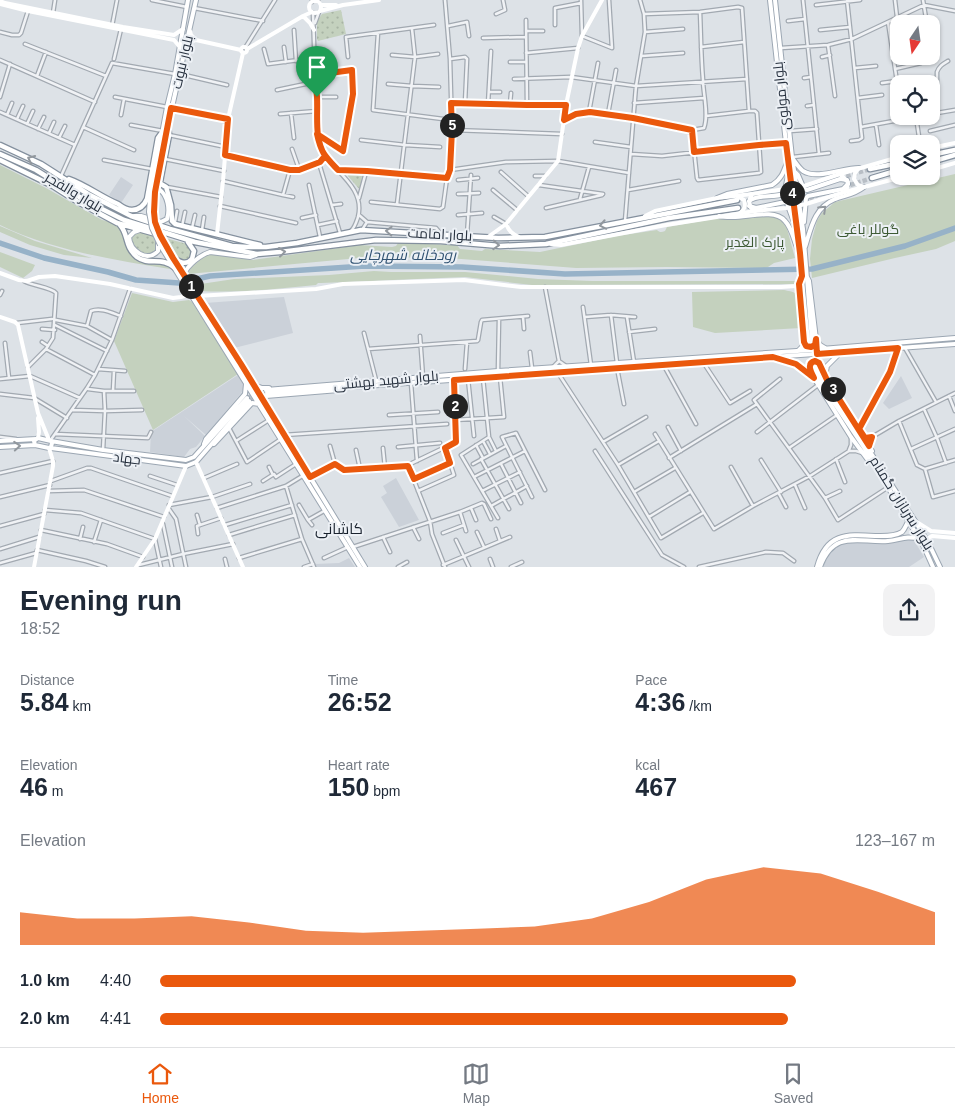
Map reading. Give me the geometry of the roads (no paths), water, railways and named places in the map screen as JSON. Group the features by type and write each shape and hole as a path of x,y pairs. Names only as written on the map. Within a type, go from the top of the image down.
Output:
{"highway":[{"path":"168,125 169,134 160,182 166,187 171,205 172,221 182,226 266,247"},
{"path":"61,176 78,182 106,199 131,210 141,208 146,203 158,138 162,130"},
{"name":"بلوار والفجر","path":"0,146 41,164 88,194 131,216 146,221"},
{"path":"940,153 955,150"},
{"name":"بلوار والفجر","path":"0,154 36,170 107,212 149,228"},
{"path":"940,159 955,155"},
{"path":"0,160 53,186 78,202 117,222 188,242 195,242"},
{"path":"870,169 890,165"},
{"path":"872,178 890,173"},
{"name":"بلوار امامت","path":"146,221 232,246 266,247 321,239 361,230 488,237 544,237 737,198"},
{"name":"بلوار امامت","path":"149,228 195,242 257,254 376,240 441,241 500,246 546,244 669,218 739,211"},
{"path":"117,222 123,228 128,246 137,257 145,260 165,262 175,268"},
{"path":"372,230 365,233 364,236 365,238 376,240"},
{"path":"173,258 182,263 192,259 194,251 188,242"}],"main road":[{"path":"188,0 191,4 196,1"},
{"name":"بلوار نبوت","path":"177,74 179,46 188,0"},
{"path":"303,16 312,1 318,0 322,5"},
{"path":"185,48 188,42 196,40 244,50 313,12 356,2 378,0"},
{"path":"488,237 506,224 558,161 566,105 578,48 582,36 602,0"},
{"name":"بلوار مولوی","path":"770,0 786,143 803,229 802,252"},
{"name":"بلوار مولوی","path":"775,0 790,131 790,158"},
{"name":"بلوار نبوت","path":"151,212 150,197 162,130 190,31 196,1"},
{"path":"0,3 4,6 28,12 53,14"},
{"path":"0,3 112,26 174,35 183,29"},
{"path":"322,5 343,5"},
{"path":"320,11 322,5"},
{"path":"309,7 313,12"},
{"path":"185,16 191,14 192,17"},
{"path":"303,16 314,30"},
{"path":"112,26 174,40 179,46"},
{"path":"190,31 196,40"},
{"path":"217,234 228,119 244,50"},
{"name":"بلوار نبوت","path":"151,212 168,125 169,108"},
{"path":"940,146 955,143"},
{"path":"642,217 727,194 772,185 778,182 782,176 790,158 809,174 859,168"},
{"path":"717,198 737,198 804,186 890,159"},
{"path":"940,167 955,163"},
{"path":"859,168 855,172 854,178 858,185 864,187"},
{"path":"749,204 754,198 784,194 792,171 798,175 805,190 840,178 847,182"},
{"name":"بلوار مولوی","path":"792,171 810,341"},
{"path":"840,174 847,182"},
{"path":"739,211 786,208 806,204 890,180"},
{"path":"844,192 847,182"},
{"path":"803,229 806,198 810,195 843,189 847,182"},
{"path":"802,252 813,220 822,208 835,199 856,193 864,187"},
{"path":"131,216 141,216 161,222 166,220 168,207 164,193 160,190 155,192"},
{"path":"752,194 749,204 755,211"},
{"path":"546,244 561,246 629,231 719,216 744,209 744,200 737,198"},
{"path":"749,204 756,208 781,202 787,203 797,230"},
{"path":"151,212 161,242 175,268 182,275"},
{"path":"719,216 732,217 770,214 779,216 789,226 802,252"},
{"path":"506,224 510,232 520,237"},
{"path":"143,230 137,230 130,237 131,244 138,252 146,256 154,255 161,242"},
{"path":"161,242 173,258 246,384 296,464 325,510 365,567"},
{"path":"182,275 190,265 204,254 210,252 250,257 257,254"},
{"path":"0,273 23,281 55,276 110,284 173,298 193,294 316,289 343,284 464,280 521,287 789,287 799,284 804,276 809,281 810,341 797,351"},
{"path":"799,284 810,341 817,352"},
{"path":"789,287 798,292 800,296"},
{"path":"193,294 254,385 310,477 360,567"},
{"path":"0,317 18,325 38,413 52,444 50,448 54,461 34,567"},
{"name":"بلوار شهید بهشتی","path":"346,385 376,380 498,371 591,365 617,366 634,362 663,364 773,357 817,352 827,349 955,338"},
{"path":"810,341 827,349"},
{"name":"بلوار شهید بهشتی","path":"254,385 266,392 346,385 483,378 797,351 840,353 955,344"},
{"path":"825,376 827,366 840,353"},
{"path":"773,357 796,364 814,378"},
{"path":"813,361 819,363 825,376 865,438 875,463 863,454 818,385 809,367 813,361"},
{"name":"بلوار سربازان گمنام","path":"814,364 821,383 915,521 940,567"},
{"path":"205,448 213,446 229,428 248,399 246,384"},
{"path":"264,402 266,392"},
{"path":"248,399 260,405"},
{"path":"199,455 248,399"},
{"path":"205,448 206,439 248,399"},
{"path":"35,445 34,442 39,432 38,413"},
{"name":"جهاد","path":"0,441 37,439 103,450 186,460 199,455"},
{"path":"58,449 56,446 59,443"},
{"name":"جهاد","path":"0,447 35,445 186,466 196,462 199,455"},
{"path":"196,462 243,567"},
{"name":"بلوار سربازان گمنام","path":"875,463 887,488 924,547 932,567"},
{"path":"136,566 155,539 186,466"},
{"path":"915,521 931,531 955,533"},
{"path":"818,567 822,552 830,543 837,539 852,535 895,535 904,529 908,522"},
{"path":"928,542 932,536 955,538"},
{"path":"818,567 826,553 844,540 890,540 911,537 919,540"}],"street":[{"path":"53,14 55,0"},
{"path":"112,26 117,0"},
{"path":"152,0 186,7"},
{"path":"244,50 275,0"},
{"path":"371,202 440,208 443,206 450,170 452,130 450,59 445,0"},
{"path":"496,14 505,10 503,0"},
{"path":"555,25 555,8 581,2 582,36 612,48 609,0"},
{"path":"626,221 634,103 645,32 644,14 640,0"},
{"path":"803,0 819,154"},
{"path":"816,6 860,0"},
{"path":"895,0 897,15"},
{"path":"923,0 926,15"},
{"path":"847,1 861,127 861,140 851,141"},
{"path":"902,15 924,5 955,11"},
{"path":"194,8 263,21"},
{"path":"644,14 742,8 749,111"},
{"path":"314,24 320,11"},
{"path":"0,32 12,36 19,35 28,12"},
{"path":"313,12 317,134 320,148 346,178 359,199"},
{"path":"564,120 576,114 590,112 633,118 692,130 704,128 706,116 700,12"},
{"path":"788,21 805,19"},
{"path":"526,20 527,105"},
{"path":"448,26 467,22 469,36"},
{"path":"781,48 828,45 852,39 888,22 890,34"},
{"path":"348,57 346,37 434,25"},
{"path":"820,30 850,26"},
{"path":"645,32 683,28"},
{"path":"114,59 121,29"},
{"path":"397,204 415,57 412,29"},
{"path":"294,30 296,60"},
{"path":"526,32 543,31"},
{"path":"378,33 373,110 443,119"},
{"path":"483,38 526,37"},
{"path":"701,47 744,42"},
{"path":"25,44 106,76"},
{"path":"828,45 835,96"},
{"path":"284,47 286,62"},
{"path":"526,53 578,48"},
{"path":"264,49 268,64 314,58"},
{"path":"488,104 491,51"},
{"path":"36,76 46,52"},
{"path":"641,56 683,52"},
{"path":"392,55 415,57 438,54"},
{"path":"822,56 830,55"},
{"path":"450,59 465,57 467,59 465,103"},
{"path":"0,60 95,102"},
{"path":"510,62 526,62"},
{"path":"937,75 938,68 948,62"},
{"path":"61,176 112,63 227,85"},
{"path":"590,112 598,63"},
{"path":"0,97 2,85 10,64"},
{"path":"895,65 896,75"},
{"path":"895,69 912,65"},
{"path":"855,68 876,66"},
{"path":"315,75 352,70 353,94 343,151 317,134"},
{"path":"608,114 616,70"},
{"path":"514,79 572,77 636,86 747,79"},
{"path":"804,78 811,77"},
{"path":"276,90 315,82"},
{"path":"882,83 890,82"},
{"path":"388,84 439,87"},
{"path":"489,92 500,92"},
{"path":"510,93 510,105"},
{"path":"858,98 882,95"},
{"path":"115,97 228,119"},
{"path":"317,97 336,98"},
{"path":"634,103 704,98"},
{"path":"121,115 124,99"},
{"path":"7,115 12,102"},
{"path":"451,103 566,105"},
{"path":"807,106 814,105"},
{"path":"17,120 23,106"},
{"path":"940,112 955,110"},
{"path":"27,124 33,111"},
{"path":"280,114 317,111"},
{"path":"692,130 698,180 761,172 757,113 749,111 706,116"},
{"path":"0,112 75,145"},
{"path":"291,113 294,138"},
{"path":"38,129 44,117"},
{"path":"861,127 890,121"},
{"path":"49,133 54,122"},
{"path":"131,125 162,130"},
{"path":"876,125 879,145"},
{"path":"59,138 65,126"},
{"path":"930,131 955,126"},
{"path":"83,127 134,150"},
{"path":"790,131 817,128"},
{"path":"452,130 562,134"},
{"path":"169,134 226,147"},
{"path":"361,140 440,147"},
{"path":"595,142 631,147"},
{"path":"630,154 662,156 786,143"},
{"path":"292,150 299,170"},
{"path":"790,158 828,154"},
{"path":"225,155 290,170 299,170 320,162 325,156"},
{"path":"164,159 224,171"},
{"path":"104,160 152,169"},
{"path":"450,170 506,162 558,161 629,173"},
{"path":"320,162 341,234"},
{"path":"580,200 588,167"},
{"path":"283,195 290,170"},
{"path":"338,170 447,178"},
{"path":"350,232 354,228 359,214 359,199 367,171"},
{"path":"501,172 529,196"},
{"path":"535,176 546,176"},
{"path":"458,180 471,177 478,178"},
{"path":"467,235 471,177"},
{"path":"223,181 293,197"},
{"path":"628,190 679,181"},
{"path":"309,185 321,239"},
{"path":"539,185 603,194 546,208"},
{"path":"166,187 221,197"},
{"path":"493,190 518,210"},
{"path":"458,194 479,193"},
{"path":"332,205 341,204"},
{"path":"220,206 296,223"},
{"path":"175,224 178,211"},
{"path":"182,226 185,212"},
{"path":"458,215 482,213"},
{"path":"359,214 367,222 436,228 441,234"},
{"path":"192,228 195,215"},
{"path":"302,218 316,215"},
{"path":"494,216 506,224"},
{"path":"202,230 204,217"},
{"path":"318,224 337,220"},
{"path":"361,230 367,222"},
{"path":"23,281 56,291 54,338 28,367"},
{"path":"545,287 560,361 567,367"},
{"path":"50,441 95,375 112,340 130,289"},
{"path":"0,295 2,291"},
{"path":"583,307 591,365"},
{"path":"87,326 91,311 94,309 104,310 121,316"},
{"path":"585,317 611,315 635,317"},
{"path":"611,315 624,404"},
{"path":"368,349 478,341 480,322 482,320 528,316"},
{"path":"627,316 634,362"},
{"path":"523,317 524,329"},
{"path":"17,323 54,319 87,326 112,340"},
{"path":"498,371 499,319"},
{"path":"55,325 107,351"},
{"path":"630,332 656,329"},
{"path":"42,330 55,330"},
{"path":"364,333 376,380"},
{"path":"420,336 423,377"},
{"path":"5,342 9,378"},
{"path":"42,342 47,348 95,375"},
{"path":"465,370 466,342"},
{"path":"859,429 890,372 898,348"},
{"path":"905,348 936,402"},
{"path":"530,352 532,369"},
{"path":"552,368 560,361"},
{"path":"703,362 730,403 750,391"},
{"path":"663,364 696,424"},
{"path":"98,369 125,371"},
{"path":"113,391 114,371"},
{"path":"558,372 661,538 703,513"},
{"path":"0,379 30,376 80,398"},
{"path":"455,420 504,417 500,376"},
{"path":"483,378 489,437 496,451"},
{"path":"468,379 474,436"},
{"path":"780,379 754,400 810,476 838,520 887,488"},
{"path":"330,446 335,464 344,470 408,466 445,448 456,442 454,380"},
{"path":"410,383 417,461"},
{"path":"757,432 818,385"},
{"path":"87,388 104,391 134,391"},
{"path":"103,450 104,391"},
{"path":"865,438 872,437 955,393"},
{"path":"0,394 34,398 66,418"},
{"path":"949,396 955,411"},
{"path":"669,458 757,404"},
{"path":"924,409 946,463"},
{"path":"72,410 104,412 142,410"},
{"path":"389,416 438,412"},
{"path":"789,448 837,415"},
{"path":"603,442 646,417"},
{"path":"236,441 269,420"},
{"path":"899,421 917,465 925,469 955,460"},
{"path":"284,435 448,424"},
{"path":"668,427 681,450"},
{"path":"229,428 248,462 281,439"},
{"path":"911,449 955,430"},
{"path":"56,434 148,438 151,432"},
{"path":"532,497 502,438 516,433 545,490"},
{"path":"655,434 714,529 810,476 849,451 863,454"},
{"path":"0,437 23,439"},
{"path":"489,437 461,455 498,518"},
{"path":"849,451 851,437"},
{"path":"869,446 872,437"},
{"path":"483,441 490,454"},
{"path":"618,466 659,441"},
{"path":"398,447 440,444"},
{"path":"476,445 509,509"},
{"path":"472,464 506,446"},
{"path":"383,448 385,468"},
{"path":"418,491 454,475 445,448"},
{"path":"356,450 360,470"},
{"path":"474,477 525,451"},
{"path":"594,451 662,556 684,567"},
{"path":"836,459 845,482"},
{"path":"761,460 786,507"},
{"path":"0,473 54,461"},
{"path":"414,479 450,463"},
{"path":"203,478 237,464"},
{"path":"269,466 272,475 274,474 276,477 296,464"},
{"path":"310,477 335,464"},
{"path":"501,464 521,503"},
{"path":"408,466 430,521 432,534 444,566 510,537"},
{"path":"731,467 753,506"},
{"path":"0,497 50,483 87,468 172,496"},
{"path":"634,492 675,468"},
{"path":"925,469 933,497 955,491"},
{"path":"482,491 520,472"},
{"path":"263,480 272,475"},
{"path":"217,508 286,486 304,475"},
{"path":"150,476 177,485"},
{"path":"186,567 176,520 169,506 212,497 250,484"},
{"path":"795,484 805,508"},
{"path":"286,486 302,539 313,566 304,567"},
{"path":"491,506 527,486"},
{"path":"48,491 84,490 164,517"},
{"path":"825,498 840,491"},
{"path":"649,517 690,492"},
{"path":"324,558 350,547 483,503 491,519"},
{"path":"225,525 292,505"},
{"path":"299,505 312,525"},
{"path":"471,507 476,520"},
{"path":"308,520 325,510"},
{"path":"0,526 44,512 81,513 155,539 161,567"},
{"path":"460,512 466,531"},
{"path":"197,515 200,525"},
{"path":"229,535 295,515"},
{"path":"198,534 197,526 221,518"},
{"path":"94,542 100,520"},
{"path":"162,522 172,567"},
{"path":"443,533 464,525"},
{"path":"80,539 83,526"},
{"path":"413,527 419,539"},
{"path":"496,528 500,541"},
{"path":"41,530 107,544 143,557"},
{"path":"476,532 484,547"},
{"path":"383,536 390,552"},
{"path":"0,549 40,537"},
{"path":"239,558 302,539"},
{"path":"456,540 469,567"},
{"path":"136,566 233,544"},
{"path":"0,563 37,552 86,561 105,567"},
{"path":"699,567 766,552 783,553 794,561"},
{"path":"225,559 227,567"},
{"path":"490,560 493,567"},
{"path":"398,567 407,562"},
{"path":"511,567 522,562"}],"waterway":[{"name":"رودخانه شهرچایی","path":"0,243 44,258 136,280 179,283 210,276 365,266 462,267 565,274 812,269 905,246 955,228"}],"tunnel":[{"path":"840,178 870,169"},
{"path":"844,187 872,178"},
{"path":"780,194 807,188"},
{"path":"784,204 797,203 818,195"},
{"path":"813,347 816,364"},
{"path":"247,398 266,390"},
{"path":"249,401 267,393"}],"district":[{"name":"کاشانی","path":"339,528"}],"park label":[{"name":"گوللر باغی","path":"868,229"},
{"name":"پارک الغدیر","path":"755,242"}]}
